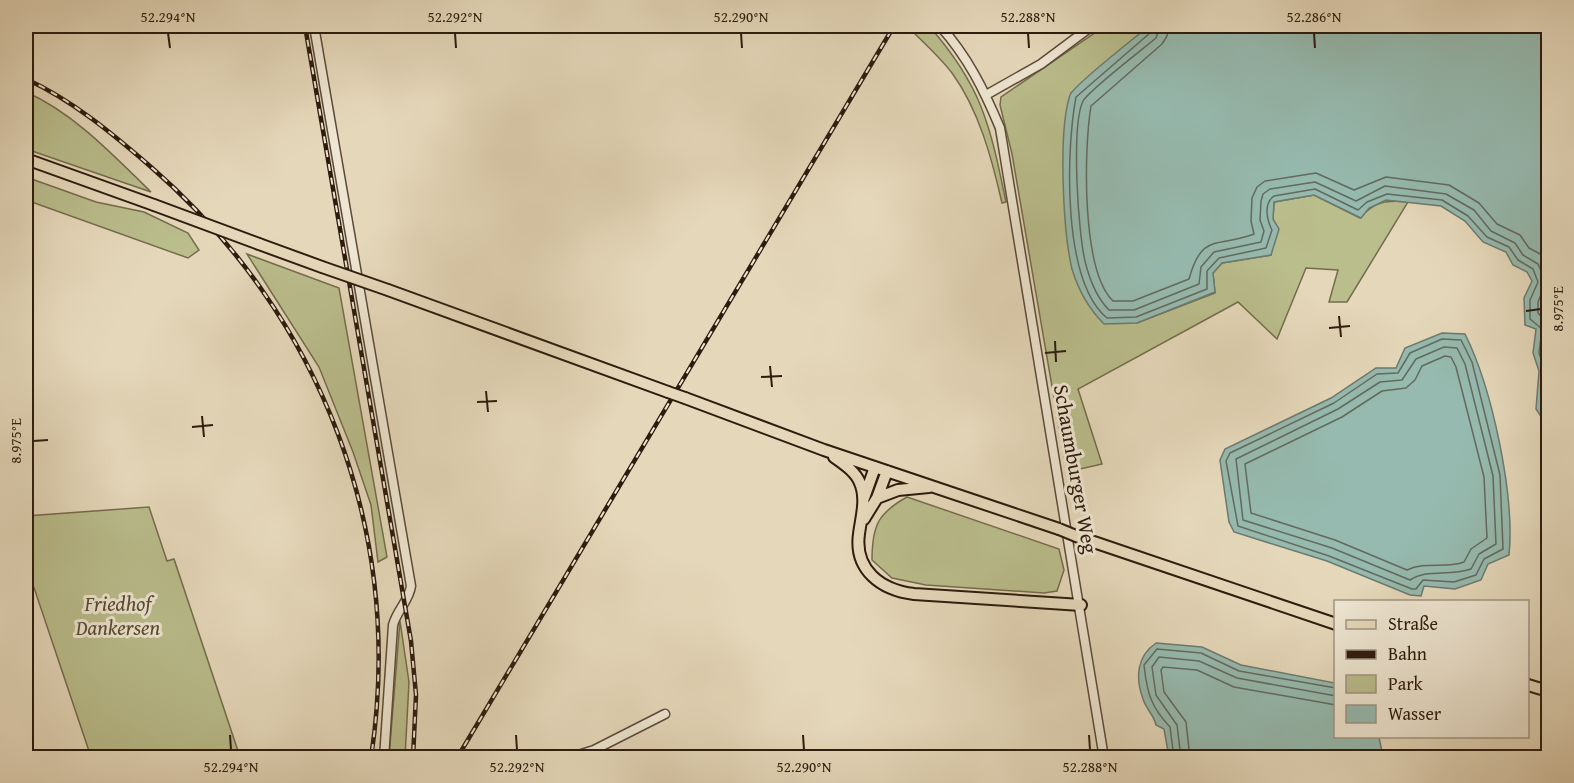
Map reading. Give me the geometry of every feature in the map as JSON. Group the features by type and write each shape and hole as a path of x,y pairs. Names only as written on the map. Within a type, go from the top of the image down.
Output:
{"main road":[{"path":"26,159 824,450 1334,624"},
{"path":"824,450 855,475 862,490 859,551 864,567 875,580 897,592 1081,605"},
{"path":"863,502 874,467"},
{"path":"861,524 877,498 888,471"},
{"path":"877,498 898,490 933,487"},
{"path":"1529,686 1548,691"}],"street":[{"path":"314,26 411,586 410,596 400,607 393,625 384,758"},
{"name":"Schaumburger Weg","path":"940,26 965,56 986,95 1000,128 1081,605 1104,758"},
{"path":"986,95 1041,64 1092,26"},
{"path":"569,758 594,750 665,714"}],"green space":[{"path":"912,26 929,26 961,68 972,88 989,128 1006,202 1002,203 989,152 970,103 952,73 910,29"},
{"path":"1105,26 1149,26 1071,93 1066,121 1064,160 1067,224 1072,269 1137,323 1215,293 1213,273 1222,263 1271,255 1274,202 1314,195 1360,218 1371,208 1382,203 1408,202 1347,302 1329,302 1338,270 1306,268 1277,339 1238,302 1078,389 1102,464 1076,470 1065,462 1012,154 1000,105 1001,97"},
{"path":"26,92 61,111 77,123 151,192 26,149"},
{"path":"26,177 96,202 144,212 188,233 199,250 188,258 26,200"},
{"path":"247,254 339,288 387,557 378,562 371,505 353,452 319,367"},
{"path":"907,497 1059,549 1064,570 1057,591 1044,593 926,585 892,578 872,560 873,538 883,515"},
{"name":"Friedhof Dankersen","path":"149,507 167,561 174,559 240,757 91,757 26,564 26,516"},
{"path":"400,621 409,682 405,757 389,757"}],"water":[{"path":"1149,26 1548,26 1548,427 1536,409 1539,371 1533,353 1536,329 1525,325 1524,298 1532,281 1527,272 1513,265 1506,252 1483,242 1465,221 1441,206 1386,200 1369,208 1361,218 1314,195 1274,202 1273,219 1279,229 1271,255 1222,263 1213,273 1215,292 1137,323 1104,324 1089,305 1077,284 1072,269 1066,231 1063,181 1066,111 1074,89"},
{"path":"1442,333 1465,334 1484,383 1505,473 1510,530 1509,555 1488,564 1481,580 1455,589 1424,586 1421,596 1410,595 1327,561 1234,532 1229,522 1220,460 1225,449 1331,398 1376,368 1396,368 1405,348"},
{"path":"1156,643 1202,647 1241,665 1334,683 1334,738 1379,738 1383,757 1169,757 1164,729 1156,725 1140,691 1139,668 1150,648"}],"railway":[{"path":"305,26 411,641 416,695 413,758"},
{"path":"457,758 894,26"},
{"path":"26,79 76,107 107,130 151,167 211,226 262,290 305,360 338,434 361,511 375,591 378,674 371,758"}]}
